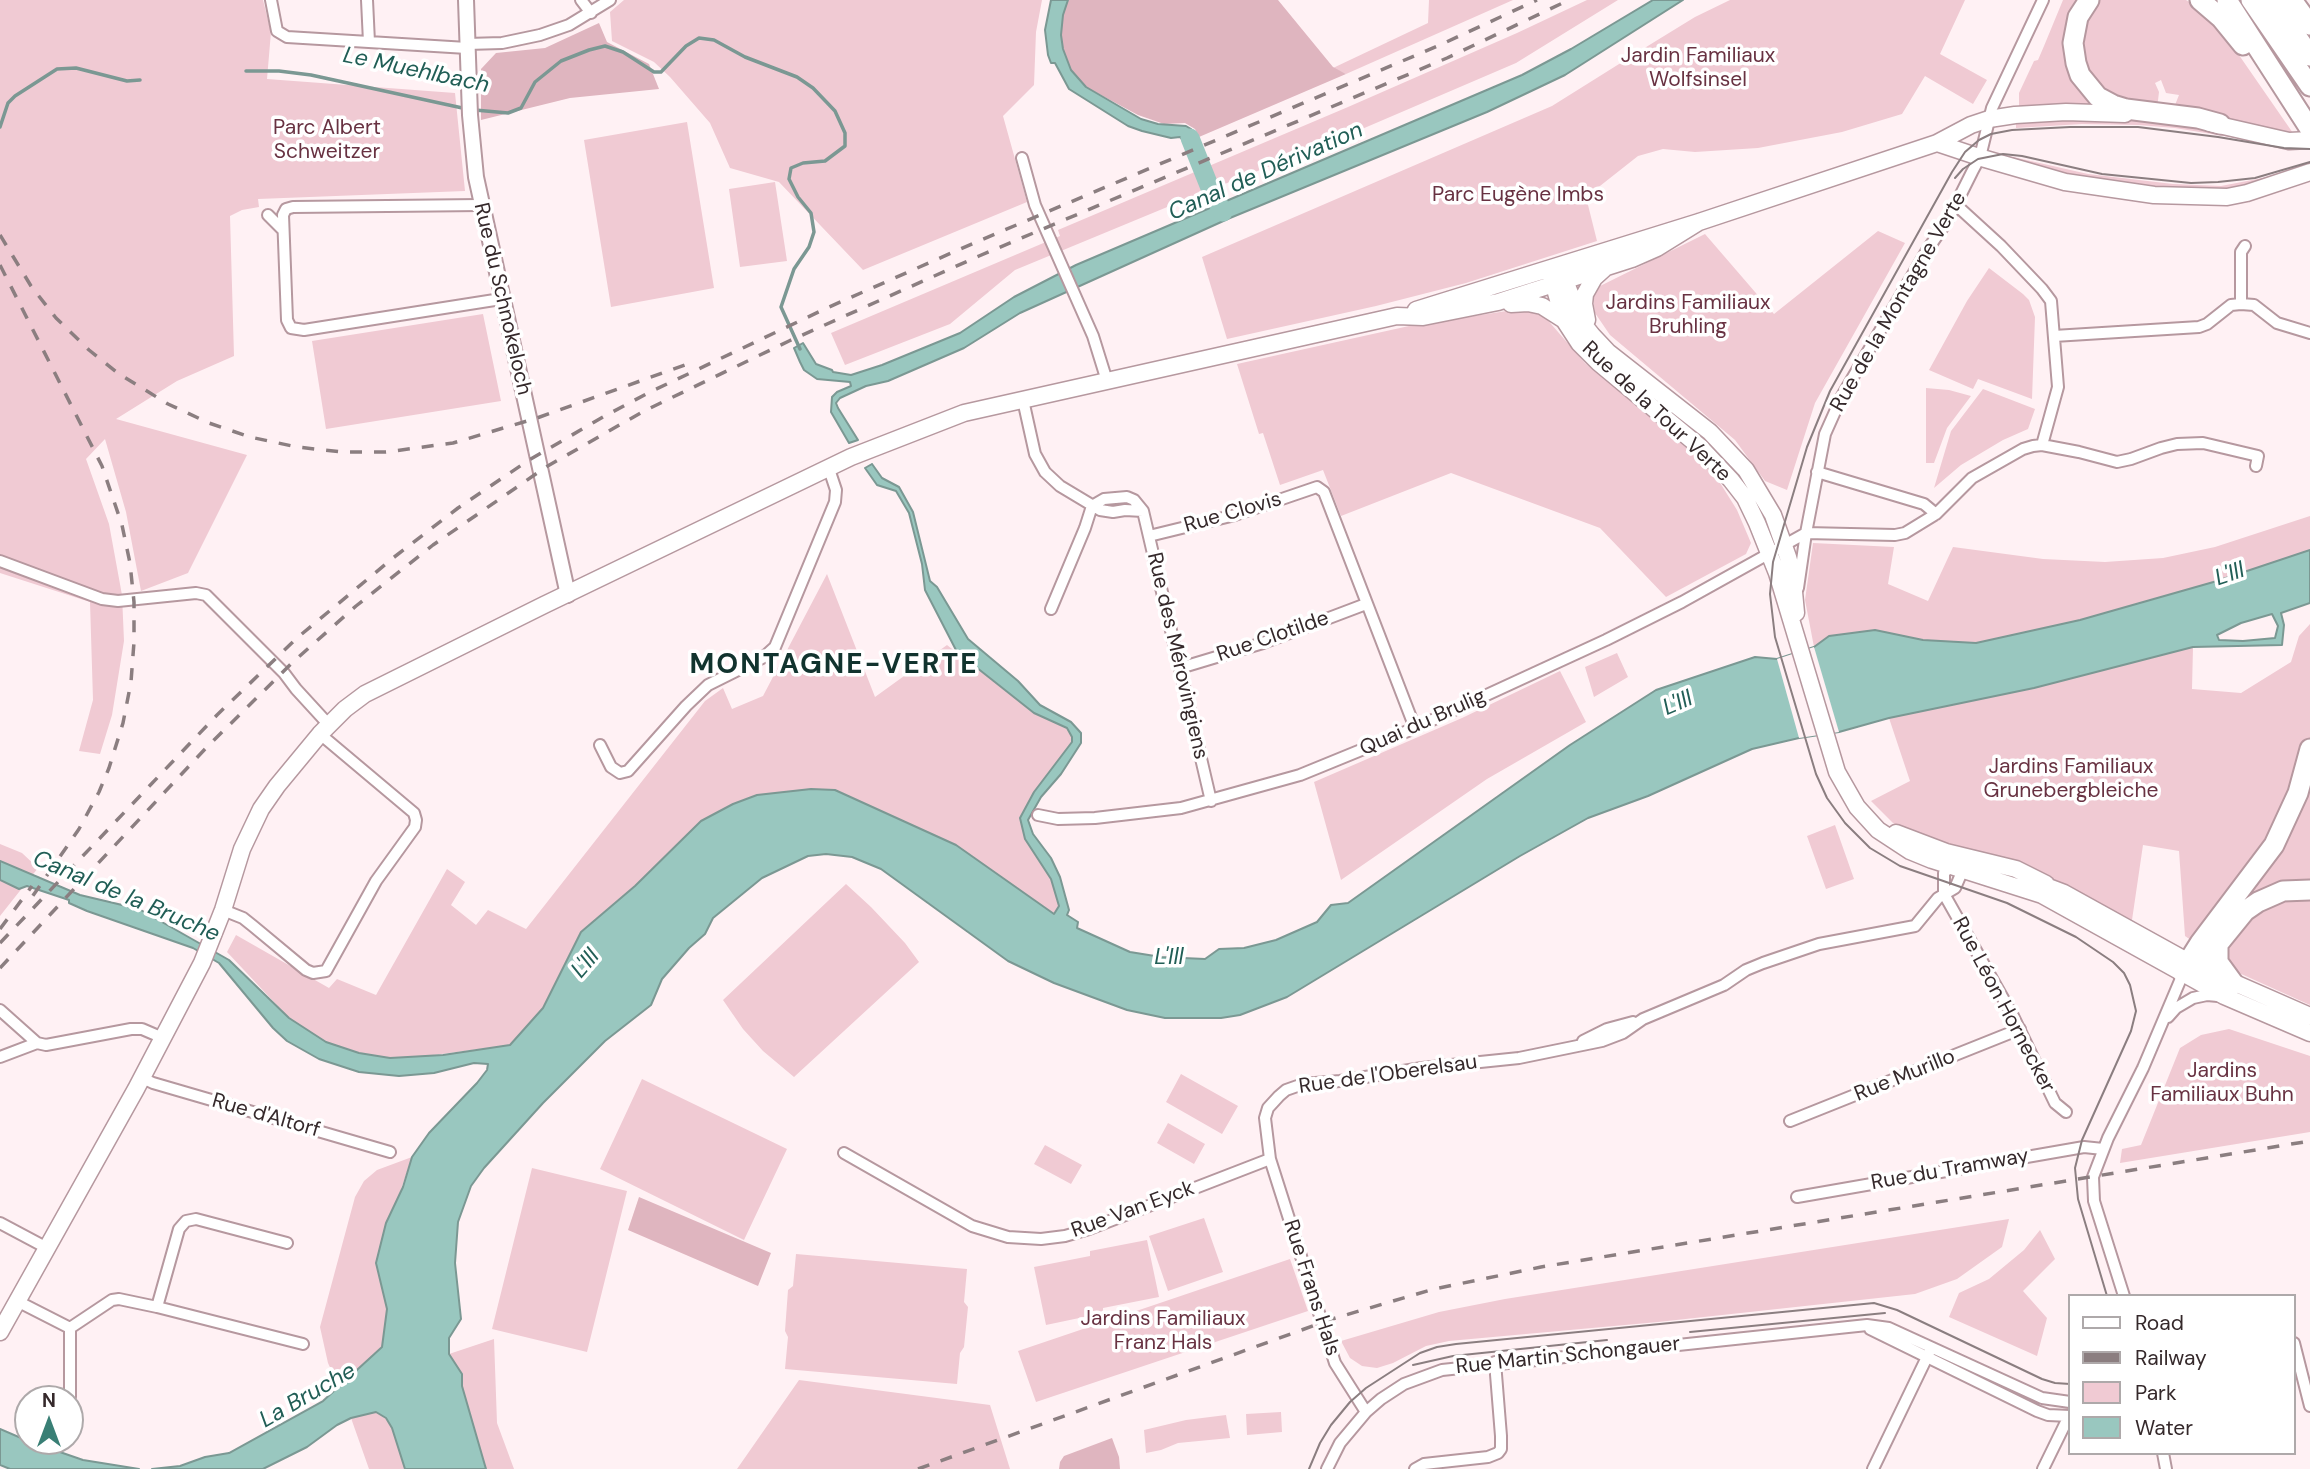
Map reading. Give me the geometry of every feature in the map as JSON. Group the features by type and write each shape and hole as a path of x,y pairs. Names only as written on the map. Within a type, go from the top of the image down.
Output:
{"highway":[{"path":"2089,0 2078,18 2073,43 2080,75 2098,97 2126,108 2198,118 2220,124"},
{"path":"2200,0 2221,18 2306,126"},
{"path":"2227,0 2306,126"},
{"path":"2251,0 2310,86"},
{"path":"2272,0 2310,56"},
{"path":"2292,0 2310,25"},
{"path":"2189,967 2200,943 2274,845 2298,793 2310,749"},
{"path":"2189,967 2206,959 2245,911 2258,902 2283,891 2310,890"},
{"path":"2218,944 2218,962 2229,990"}],"main road":[{"path":"1481,306 1649,237 1937,143 1991,113 2015,115 2085,111 2161,116 2220,124 2288,141 2306,126"},
{"path":"1937,143 2065,182 2128,192 2217,197 2246,193 2310,173"},
{"path":"0,1332 142,1078 202,962 242,849 268,797 325,729 355,701 376,688 865,451 964,413 1397,316 1556,275 1606,268 1657,248 1699,222"},
{"path":"1592,335 1584,298 1591,283 1606,268"},
{"name":"Rue de la Tour Verte","path":"1556,275 1564,320 1579,342 1599,363 1700,447 1731,480 1757,523 1777,549"},
{"name":"Rue de la Tour Verte","path":"1556,275 1581,321 1608,352 1710,432 1735,457 1752,479 1773,515 1777,549"},
{"path":"1397,316 1423,317 1481,306 1534,304 1564,320"},
{"path":"1777,549 1777,573 1832,759 1863,815 1886,838 1910,851 1963,864 2104,922 2310,1033"},
{"name":"Rue de la Montagne Verte","path":"1777,549 1792,571 1798,647"},
{"path":"1843,783 1885,827 1946,852 1963,864 2016,869 2064,893 2104,922"},
{"path":"2229,990 2310,1016"}],"street":[{"path":"271,0 274,22 282,36 467,46 502,43 540,35 569,25 610,0"},
{"path":"367,0 369,42"},
{"name":"Rue du Schnokeloch","path":"466,0 473,160 501,299 568,595"},
{"path":"582,0 591,13"},
{"name":"Rue de la Montagne Verte","path":"1796,605 1806,533 1825,434 1842,396 1980,157 1991,113 2043,0"},
{"path":"1022,158 1035,205 1093,337 1107,381"},
{"name":"Rue de la Montagne Verte","path":"1972,172 1981,165 1997,163"},
{"path":"1955,204 2001,246 2048,296 2052,308 2058,387 2042,445"},
{"path":"481,205 293,206 286,209 283,215 283,230 287,320 291,328 304,330 501,299"},
{"path":"268,215 283,230"},
{"path":"2241,303 2241,252 2245,246"},
{"path":"2054,336 2199,327 2231,305 2241,303 2255,304 2277,323 2310,333"},
{"name":"Rue des Mérovingiens","path":"1023,400 1040,464 1060,486 1106,512 1143,511 1212,801"},
{"path":"1777,549 1806,533 1895,535 1911,531 1936,514 1972,478 2023,449 2042,445 2117,462 2161,447 2203,443 2259,456 2256,466"},
{"path":"600,745 611,767 620,773 628,771 708,685 764,657 775,647 835,502 836,491 829,469"},
{"path":"1817,472 1924,504 1936,514"},
{"name":"Rue Clovis","path":"1149,536 1235,515 1317,487 1324,492 1366,604"},
{"path":"1051,609 1092,506"},
{"name":"Quai du Brulig","path":"1038,816 1058,819 1095,818 1181,808 1300,775 1415,728 1606,640 1682,602 1777,549"},
{"path":"0,561 102,599 118,601 196,593 206,596 284,673 325,729 414,813 415,827 376,881 326,971 313,973 300,966 243,918 222,911"},
{"path":"1366,604 1415,728"},
{"name":"Rue Clotilde","path":"1180,668 1263,643 1366,604"},
{"name":"Rue de l'Oberelsau","path":"1270,1159 1265,1128 1266,1112 1279,1096 1294,1086 1519,1058 1566,1048 1607,1029 1643,1019 1724,985 1751,968 1806,948 1915,926 1938,898 1947,893 1944,873 1963,864"},
{"name":"Rue Léon Hornecker","path":"1947,893 2020,1029 2055,1103 2066,1112"},
{"path":"2123,1294 2093,1196 2093,1177 2103,1149 2189,967"},
{"path":"2161,1028 2185,1001 2229,990"},
{"path":"0,1010 37,1043 46,1045 137,1029 163,1038"},
{"name":"Rue Murillo","path":"1790,1121 2020,1029"},
{"path":"0,1057 37,1043"},
{"name":"Rue d'Altorf","path":"142,1078 390,1152"},
{"name":"Rue du Tramway","path":"1797,1196 2084,1147 2103,1149"},
{"name":"Rue Van Eyck","path":"844,1153 972,1226 1008,1237 1041,1239 1089,1229 1270,1159"},
{"name":"Rue Frans Hals","path":"1270,1159 1335,1363 1366,1412"},
{"path":"158,1307 179,1229 186,1221 197,1219 287,1243"},
{"path":"0,1223 47,1248"},
{"path":"69,1328 112,1300 119,1299 303,1345"},
{"path":"17,1301 69,1328"},
{"name":"Rue Martin Schongauer","path":"1327,1469 1340,1443 1366,1412 1381,1398 1429,1373 1454,1367 1850,1327 1881,1326 2042,1398 2068,1402"},
{"name":"Rue Martin Schongauer","path":"1850,1327 1874,1330 2042,1413 2068,1416"},
{"path":"69,1328 69,1385"},
{"path":"1873,1469 1933,1347"},
{"path":"2296,1351 2310,1406"},
{"path":"1415,1469 1424,1464 1488,1457 1498,1453 1501,1449 1501,1436 1495,1363"},
{"path":"2043,1469 2068,1418"}],"green space":[{"name":"Parc Albert Schweitzer","path":"0,0 263,0 271,32 267,79 455,93 465,191 258,199 259,207 242,210 230,216 234,356 177,381 116,419 247,455 188,573 141,591 126,512 105,439 86,459 109,524 122,595 124,641 112,715 100,754 79,751 93,700 90,602 0,573"},
{"path":"624,0 1042,0 1036,32 1034,85 1003,116 1027,202 863,270 779,182 730,168 710,123 670,77 654,62 612,41 610,12"},
{"path":"1429,0 1513,0 1346,74 1333,68 1428,23"},
{"path":"1587,0 1618,0 1516,63 1334,141 1015,270 950,324 845,365 831,333 1060,236 1058,230 1348,107"},
{"path":"1730,0 1965,0 1940,54 1987,80 1973,104 1925,76 1902,114 1842,132 1758,148 1695,152 1663,149 1638,156 1586,197 1597,241 1466,283 1227,339 1202,257 1552,106 1695,17"},
{"path":"2063,0 2079,0 2076,4 2091,105 2019,109 2019,93 2034,61 2038,60"},
{"path":"2100,0 2186,0 2191,3 2223,32 2295,136 2167,110 2167,104 2175,105 2179,95 2166,93 2161,80 2155,83 2159,92 2157,109 2101,92 2081,59 2081,30 2094,5"},
{"path":"2113,117 2202,126 2261,142 2139,125 2082,124 2016,128 2016,121"},
{"path":"687,122 714,288 611,307 584,140"},
{"path":"2013,157 2088,174 2173,184 2221,186 2273,176 2243,188 2208,192 2102,183 2011,163"},
{"path":"775,182 787,261 740,267 729,189"},
{"name":"Jardins Familiaux Bruhling","path":"1878,231 1905,243 1815,403 1787,490 1765,481 1735,440 1610,335 1595,313 1592,290 1705,234 1774,314"},
{"path":"1989,268 2029,300 2035,317 2032,399 1978,379 1973,389 1929,370 1967,301"},
{"path":"1526,310 1545,317 1585,363 1692,452 1717,478 1737,510 1751,543 1746,554 1666,597 1600,528 1451,473 1341,516 1323,470 1280,485 1263,433 1259,434 1237,364 1409,326"},
{"path":"483,314 501,401 326,429 312,341"},
{"path":"1926,388 1971,396 1947,428 1934,463 1926,463"},
{"path":"1983,389 2035,409 2028,429 2003,440 1961,465 1934,488 1951,431"},
{"path":"2310,516 2310,550 2217,581 2080,620 1976,643 1923,640 1875,630 1829,636 1814,647 1805,600 1813,543 1894,547 1888,584 1928,601 1953,547 2043,559 2105,562 2163,558 2215,547"},
{"path":"827,574 875,697 947,645 1034,713 1067,728 1072,742 1034,792 1020,818 1051,879 1059,906 1054,914 956,845 835,791 757,795 701,821 635,886 581,932 543,1008 510,1045 411,1058 359,1053 326,1042 289,1018 227,952 236,935 329,988 337,979 376,995 447,869 465,882 451,905 476,925 488,910 526,929 705,701 723,688 732,709 763,696"},
{"name":"Jardins Familiaux Grunebergbleiche","path":"2310,624 2310,1005 2239,973 2185,936 2179,851 2143,845 2132,920 2015,860 1913,835 1893,823 1871,801 1910,781 1889,718 2034,688 2193,647 2192,689 2241,693 2291,662 2299,636"},
{"path":"1617,653 1628,677 1594,697 1585,667"},
{"path":"1560,671 1586,722 1487,779 1341,880 1314,782 1462,718"},
{"path":"1835,825 1854,879 1826,889 1807,836"},
{"path":"0,844 22,853 38,868 0,916"},
{"path":"846,884 905,943 919,962 794,1077 763,1051 743,1029 723,1000"},
{"name":"Jardins Familiaux Buhn","path":"2229,1029 2310,1056 2310,1132 2120,1163 2122,1149 2141,1145 2180,1048 2201,1035"},
{"path":"1181,1074 1238,1106 1222,1134 1166,1102"},
{"path":"642,1079 787,1149 744,1240 600,1169"},
{"path":"1168,1123 1205,1144 1194,1164 1157,1143"},
{"path":"1045,1145 1082,1165 1071,1184 1034,1164"},
{"path":"412,1157 376,1263 387,1309 382,1346 339,1387 328,1363 320,1327 355,1197 364,1181 377,1170"},
{"path":"532,1168 627,1191 587,1352 492,1329"},
{"path":"1204,1218 1223,1272 1168,1291 1149,1236"},
{"path":"2009,1219 2002,1247 1957,1279 1915,1294 1449,1341 1426,1346 1377,1368 1362,1366 1350,1358 1341,1341 1439,1312 1505,1299"},
{"path":"2040,1230 2055,1259 2023,1291 2047,1318 2037,1356 1949,1317 1959,1293 1989,1279 2024,1250"},
{"path":"1147,1240 1159,1297 1103,1308 1103,1313 1046,1325 1034,1267 1090,1256 1090,1251"},
{"path":"796,1254 967,1269 964,1302 968,1307 957,1384 785,1369 788,1290 793,1286"},
{"name":"Jardins Familiaux Franz Hals","path":"1290,1259 1308,1311 1036,1402 1018,1351"},
{"path":"494,1339 497,1423 514,1469 486,1469 462,1386 462,1374 449,1354"},
{"path":"799,1380 990,1405 1010,1469 737,1469"},
{"path":"376,1412 386,1418 392,1428 405,1469 369,1469 351,1418"},
{"path":"1281,1412 1282,1432 1247,1435 1246,1414"},
{"path":"1226,1415 1230,1438 1178,1443 1146,1453 1144,1430 1186,1420"}],"shaded area":[{"path":"1068,0 1278,0 1333,67 1346,74 1199,137 1195,129 1185,123 1164,124 1138,115 1086,87 1071,70 1063,50 1063,15"},
{"path":"599,23 607,42 649,64 659,89 570,98 481,120 481,69 496,53 545,48"},
{"path":"639,1197 771,1253 758,1286 628,1230"},
{"path":"1112,1438 1120,1469 1059,1469 1064,1456"}],"water":[{"path":"1051,0 1068,0 1063,15 1063,49 1071,70 1086,87 1141,119 1158,124 1186,126 1195,137 1184,142 1180,137 1171,138 1128,126 1069,89 1048,55 1045,30"},
{"path":"1653,0 1683,0 1565,75 1487,112 1230,218 1020,313 964,348 888,381 866,386 840,398 836,403 838,408 858,440 849,443 831,412 832,397 851,386 850,382 817,379 804,370 794,348 803,343 816,364 833,372 851,375 882,365 960,333 1014,297 1076,265 1522,75"},
{"name":"L'Ill","path":"872,464 882,478 899,487 913,512 930,581 937,587 968,639 1018,681 1040,705 1071,722 1081,733 1081,743 1061,774 1041,797 1028,820 1033,834 1051,858 1060,877 1069,910 1067,915 1078,922 1077,928 1130,952 1161,957 1205,959 1219,949 1244,948 1276,940 1317,922 1331,905 1348,903 1570,745 1656,690 1755,657 1777,659 1814,647 1829,636 1875,630 1923,640 1976,643 2080,620 2217,581 2310,550 2310,603 2281,613 2284,625 2282,645 2193,647 2034,688 1752,749 1648,796 1588,818 1287,997 1240,1015 1221,1018 1165,1018 1127,1010 1054,983 1008,961 881,869 852,857 826,854 808,856 762,878 713,918 705,934 662,979 651,1005 605,1041 543,1103 471,1186 458,1222 455,1263 461,1319 449,1338 449,1354 462,1374 462,1386 486,1469 405,1469 392,1428 386,1418 376,1412 351,1418 337,1425 307,1447 263,1469 152,1469 180,1466 205,1457 229,1453 323,1401 382,1347 387,1309 376,1263 386,1223 403,1187 412,1157 429,1133 477,1083 487,1070 488,1064 474,1063 434,1073 399,1076 359,1072 319,1059 287,1041 273,1028 219,963 193,948 87,911 69,903 69,900 27,886 19,889 0,880 0,861 80,895 139,909 229,960 289,1018 326,1042 359,1053 390,1058 443,1055 510,1045 543,1008 581,932 635,886 701,821 757,795 811,789 835,790 956,845 1054,914 1059,906 1051,879 1025,839 1020,818 1034,792 1072,742 1072,737 1067,728 1034,713 957,652 925,590 922,564 909,513 896,491 877,485 865,468","holes":["2272,614 2278,626 2275,638 2219,640 2217,635 2241,623"]},
{"path":"0,1429 14,1435 14,1455 69,1455 139,1469 10,1469 0,1465"}],"pier":[{"path":"1814,647 1839,732 1799,738 1777,659"}],"waterway":[{"name":"Le Muehlbach","path":"475,110 508,113 521,108 535,82 561,61 589,50 605,46 623,52 654,72 661,72 686,46 699,38 714,40 745,57 797,77 813,88 835,111 845,133 845,146 825,161 803,163 791,168 789,179 798,197 811,213 814,232 809,247 794,269 781,307 800,349"},
{"name":"Le Muehlbach","path":"0,127 8,103 57,69 76,68 127,81 140,80"},
{"name":"Le Muehlbach","path":"246,71 311,75 467,109"},
{"name":"Le Muehlbach","path":"1190,138 1212,193 1223,212"}],"tram line":[{"path":"2106,1294 2078,1199 2075,1168 2082,1140 2131,1031 2136,1011 2130,985 2124,973 2113,962 2076,937 2007,903 1900,866 1870,848 1845,823 1827,798 1816,774 1775,637 1770,594 1773,562 1807,447 1830,391 1952,172 1965,152 1979,140 1991,134 2012,130 2138,127 2284,148 2310,149"},
{"path":"1955,178 1978,159 2003,154 2102,174 2191,183 2255,178 2310,162"},
{"path":"1309,1469 1331,1425 1366,1388 1420,1353 1456,1344 1874,1303 1897,1310 2042,1379 2068,1384"},
{"path":"1690,1332 1885,1313"},
{"path":"1413,1365 1453,1356 1607,1340"}],"railway":[{"path":"0,943 217,715 297,638 458,508 529,460 648,393 829,307 1440,45 1537,0"},
{"path":"0,968 206,748 293,662 356,606 433,545 546,467 644,411 789,341 979,256 1447,58 1569,0"},
{"path":"0,235 31,286 56,318 119,374 168,404 209,423 250,437 297,447 342,452 386,452 453,443 537,418 693,362"},
{"path":"0,265 102,466 122,525 134,602 131,682 123,723 109,768 79,829 30,900"},
{"path":"0,929 32,886"},
{"path":"918,1469 1332,1319 1434,1289 1541,1267 2310,1141"}],"district":[{"name":"MONTAGNE-VERTE","path":"834,666"}],"park label":[{"name":"Jardin Familiaux Wolfsinsel","path":"1698,68"},
{"name":"Parc Eugène Imbs","path":"1518,195"}],"water label":[{"name":"Canal de Dérivation","path":"1266,172"},
{"name":"Canal de la Bruche","path":"126,897"},
{"name":"La Bruche","path":"308,1396"}]}
